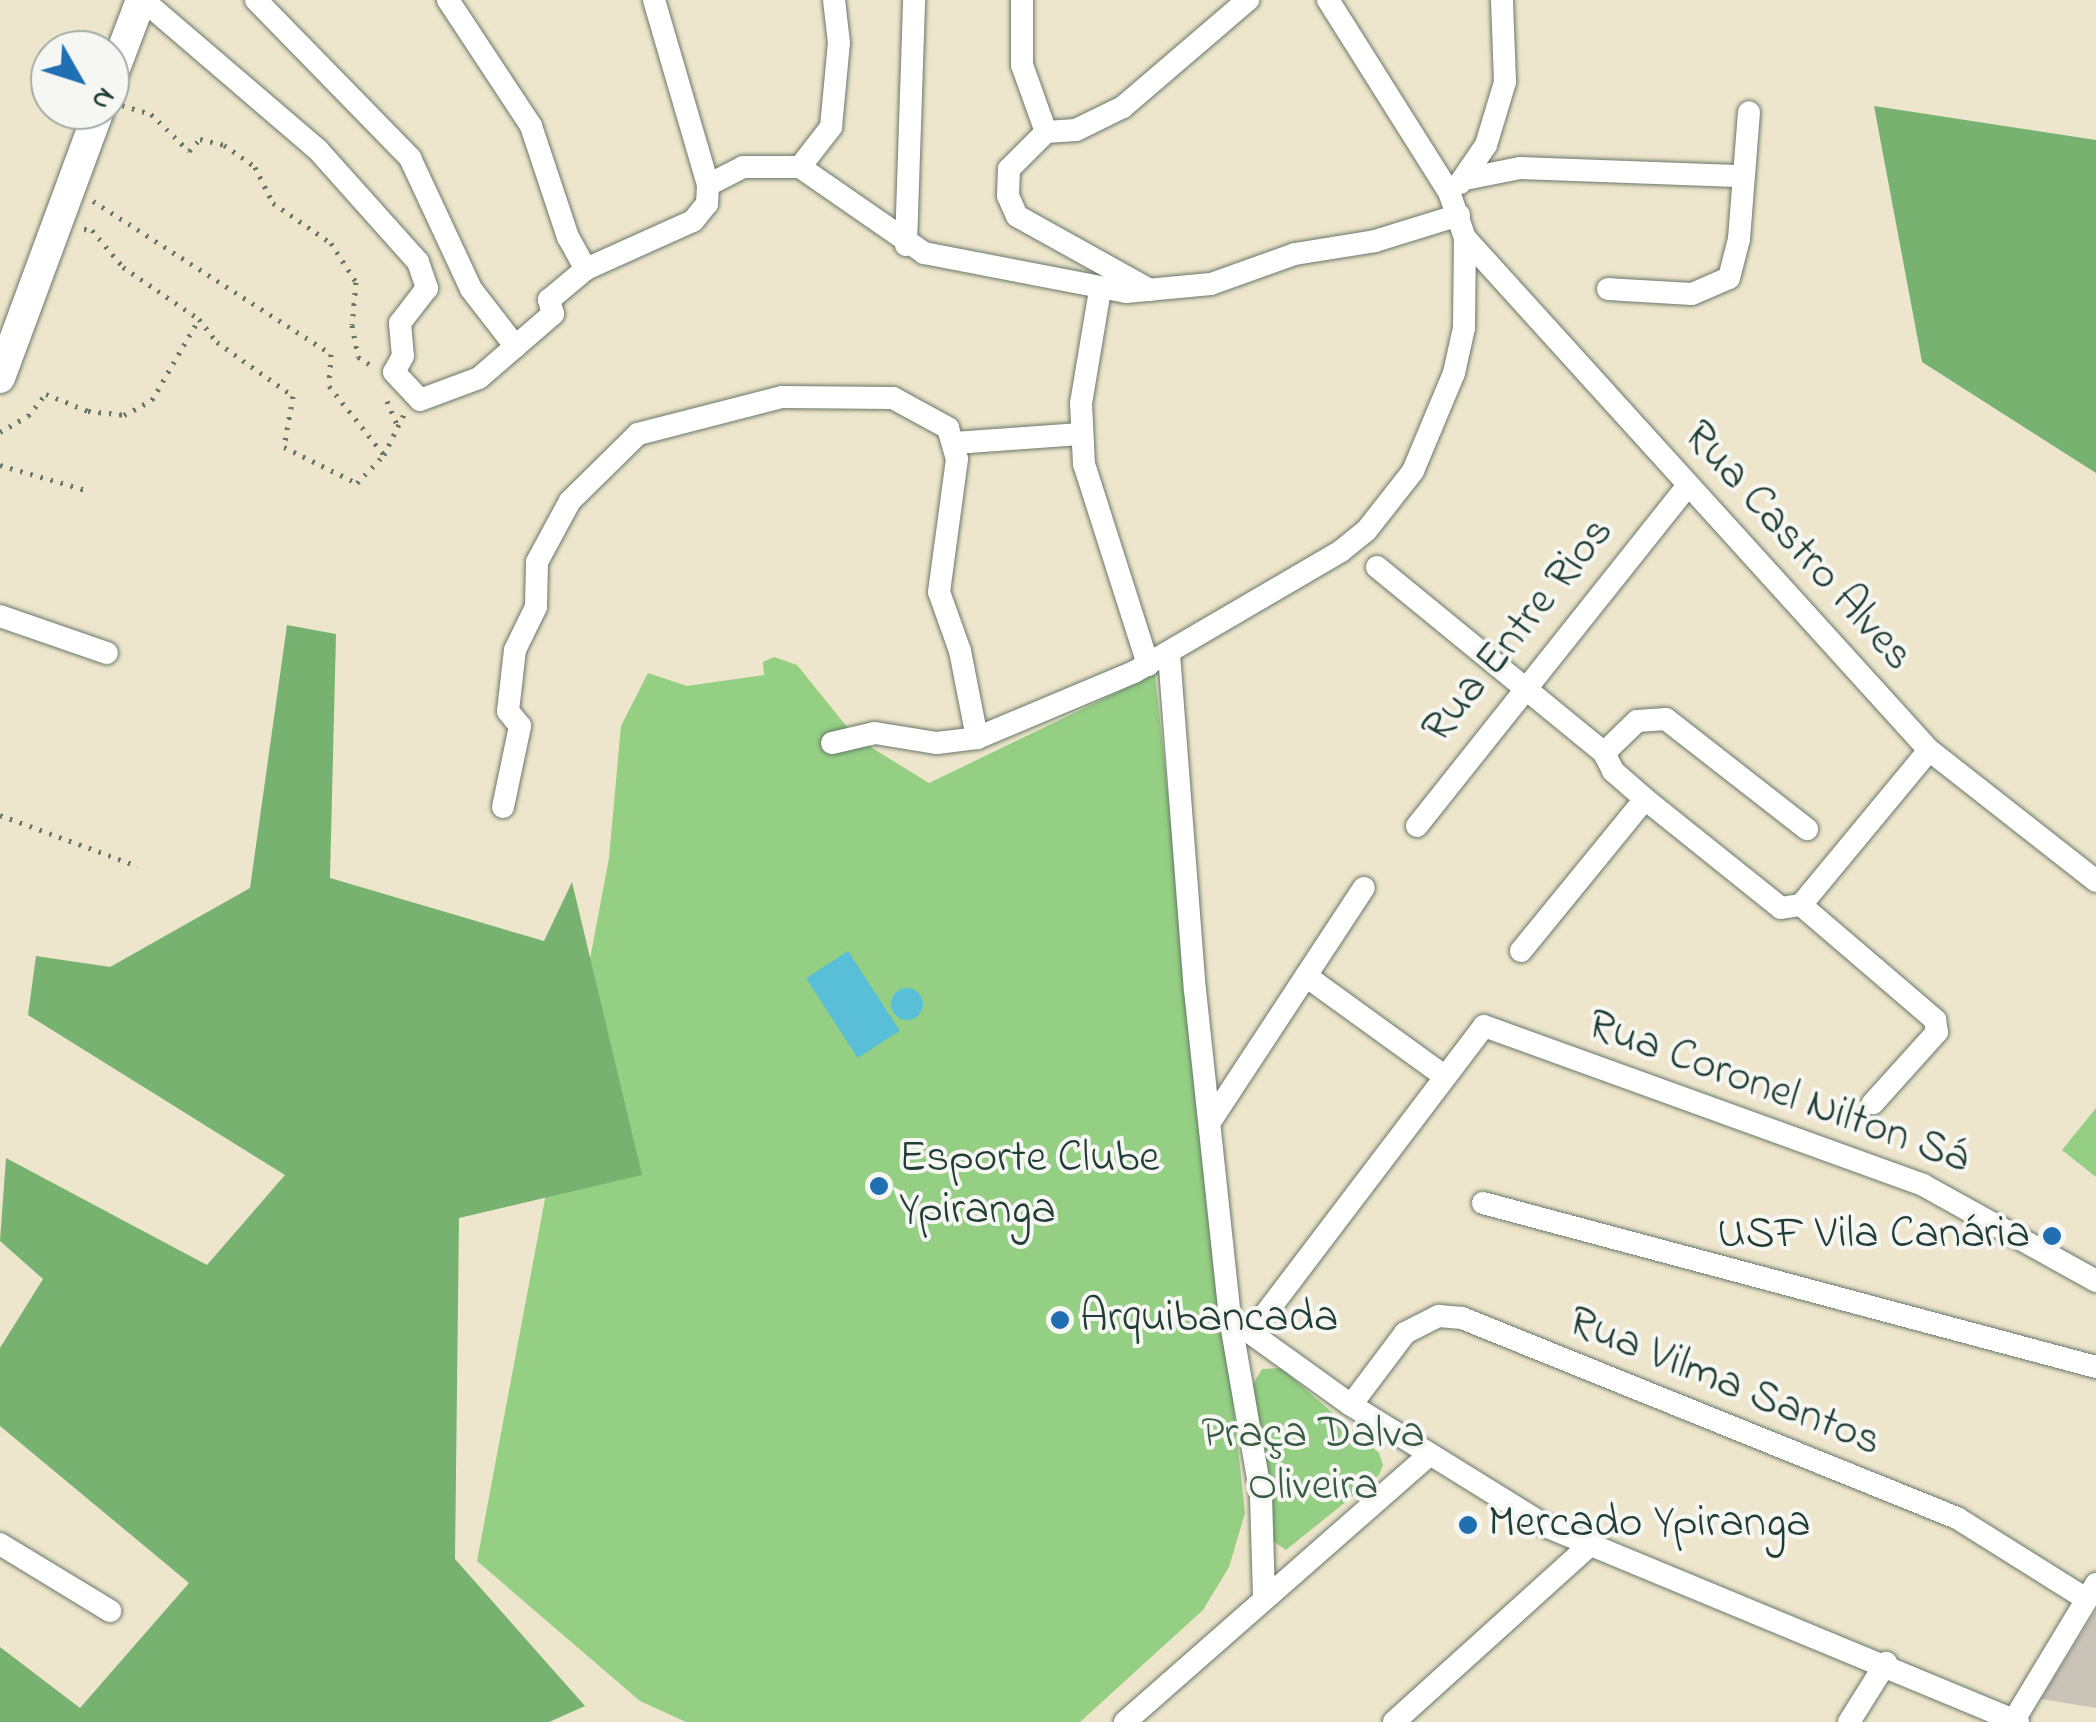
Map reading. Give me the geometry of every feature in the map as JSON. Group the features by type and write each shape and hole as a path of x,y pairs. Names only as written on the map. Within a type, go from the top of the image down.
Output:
{"main road":[{"path":"130,31 142,0"},
{"path":"0,378 8,341 91,130"}],"street":[{"path":"142,0 318,150 418,262 427,288 400,323 403,356 394,372 420,400 479,378 553,314 549,300 586,269 693,222 707,204 708,185 654,0"},
{"path":"256,0 410,158 471,289 516,347"},
{"path":"448,0 531,126 568,237 586,269"},
{"path":"800,167 831,127 839,43 834,0"},
{"path":"906,245 914,0"},
{"path":"1022,0 1022,64 1046,132"},
{"path":"1156,293 1017,216 1008,196 1009,170 1046,132 1076,130 1123,107 1248,0"},
{"path":"832,743 875,734 937,743 977,738 1158,660 1340,551 1392,501 1433,432 1464,328 1457,185 1328,0"},
{"path":"1457,185 1486,145 1505,82 1502,0"},
{"path":"1608,289 1692,294 1718,287 1734,268 1750,112"},
{"path":"708,185 743,166 800,167 906,245 946,260 1100,290 1156,293 1211,284 1295,254 1462,227"},
{"path":"1457,185 1520,168 1743,176"},
{"name":"Rua Castro Alves","path":"1462,227 1687,487 1929,750 2096,881"},
{"path":"1100,290 1080,434 1097,511 1158,660 1230,1318 1262,1496 1264,1595"},
{"path":"503,807 520,726 508,711 510,682 516,650 536,607 537,562 570,502 620,446 673,422 782,397 892,398 924,410 955,442 1080,434"},
{"path":"955,442 939,592 960,651 977,738"},
{"name":"Rua Entre Rios","path":"1417,826 1522,686 1687,487"},
{"path":"1377,567 1604,753 1613,771 1644,799 1781,908 1801,905 1929,750"},
{"path":"0,616 107,653"},
{"path":"1604,753 1637,721 1666,719 1807,829"},
{"path":"1521,951 1644,799"},
{"path":"1210,1122 1364,888"},
{"path":"1801,905 1935,1020 1936,1032 1873,1103"},
{"path":"1251,1333 1444,1076 1306,976"},
{"name":"Rua Coronel Nilton Sá","path":"1444,1076 1477,1029 1511,1033 1922,1185 2096,1281"},
{"path":"1483,1203 2096,1368"},
{"name":"Rua Vilma Santos","path":"1351,1405 1405,1333 1439,1316 1462,1318 1957,1518 2091,1591"},
{"path":"1230,1318 1351,1405 1429,1455 1588,1547 1886,1664 2016,1721 2091,1591"},
{"path":"1125,1722 1264,1595 1429,1455"},
{"path":"0,1544 110,1612"},
{"path":"1394,1722 1588,1547"},
{"path":"1849,1722 1886,1664"}],"path":[{"path":"130,108 151,114 188,151 200,139 224,144 255,167 273,202 331,243 356,282 352,325 358,357 377,375"},
{"path":"70,185 331,354 329,386 384,455"},
{"path":"56,225 92,230 122,267 199,319 217,342 293,396 284,446 357,483 384,455 397,426 381,384"},
{"path":"0,432 28,416 46,394 88,411 124,415 152,400 199,319"},
{"path":"0,466 89,491"},
{"path":"0,815 138,866"}],"shaded area":[{"path":"2096,1610 2096,1708 2041,1699"}],"green space":[{"path":"1874,106 2096,140 2096,473 1922,362"},
{"path":"287,625 336,634 330,878 544,941 572,882 642,1175 459,1218 455,1559 585,1706 549,1722 0,1722 0,1647 80,1708 189,1583 0,1426 0,1348 43,1279 0,1241 6,1158 207,1265 285,1175 28,1015 36,956 110,967 250,888"},
{"name":"Esporte Clube Ypiranga","path":"774,657 797,665 856,738 929,783 1155,674 1245,1513 1229,1567 1203,1610 1080,1722 686,1722 640,1701 477,1561 609,858 621,726 648,673 687,686 764,675 763,662"},
{"path":"2096,1108 2096,1177 2062,1150"},
{"name":"Praça Dalva Oliveira","path":"1281,1368 1379,1453 1383,1465 1379,1475 1286,1550 1273,1541 1252,1386 1262,1369"}],"water":[{"path":"848,951 900,1031 858,1058 806,978"},
{"path":"907,988 918,993 923,1004 918,1015 907,1020 896,1015 891,1004 896,993"}],"place":[{"name":"Esporte Clube Ypiranga","path":"879,1186"},
{"name":"USF Vila Canária","path":"2052,1236"},
{"name":"Arquibancada","path":"1060,1320"},
{"name":"Mercado Ypiranga","path":"1468,1525"}]}
